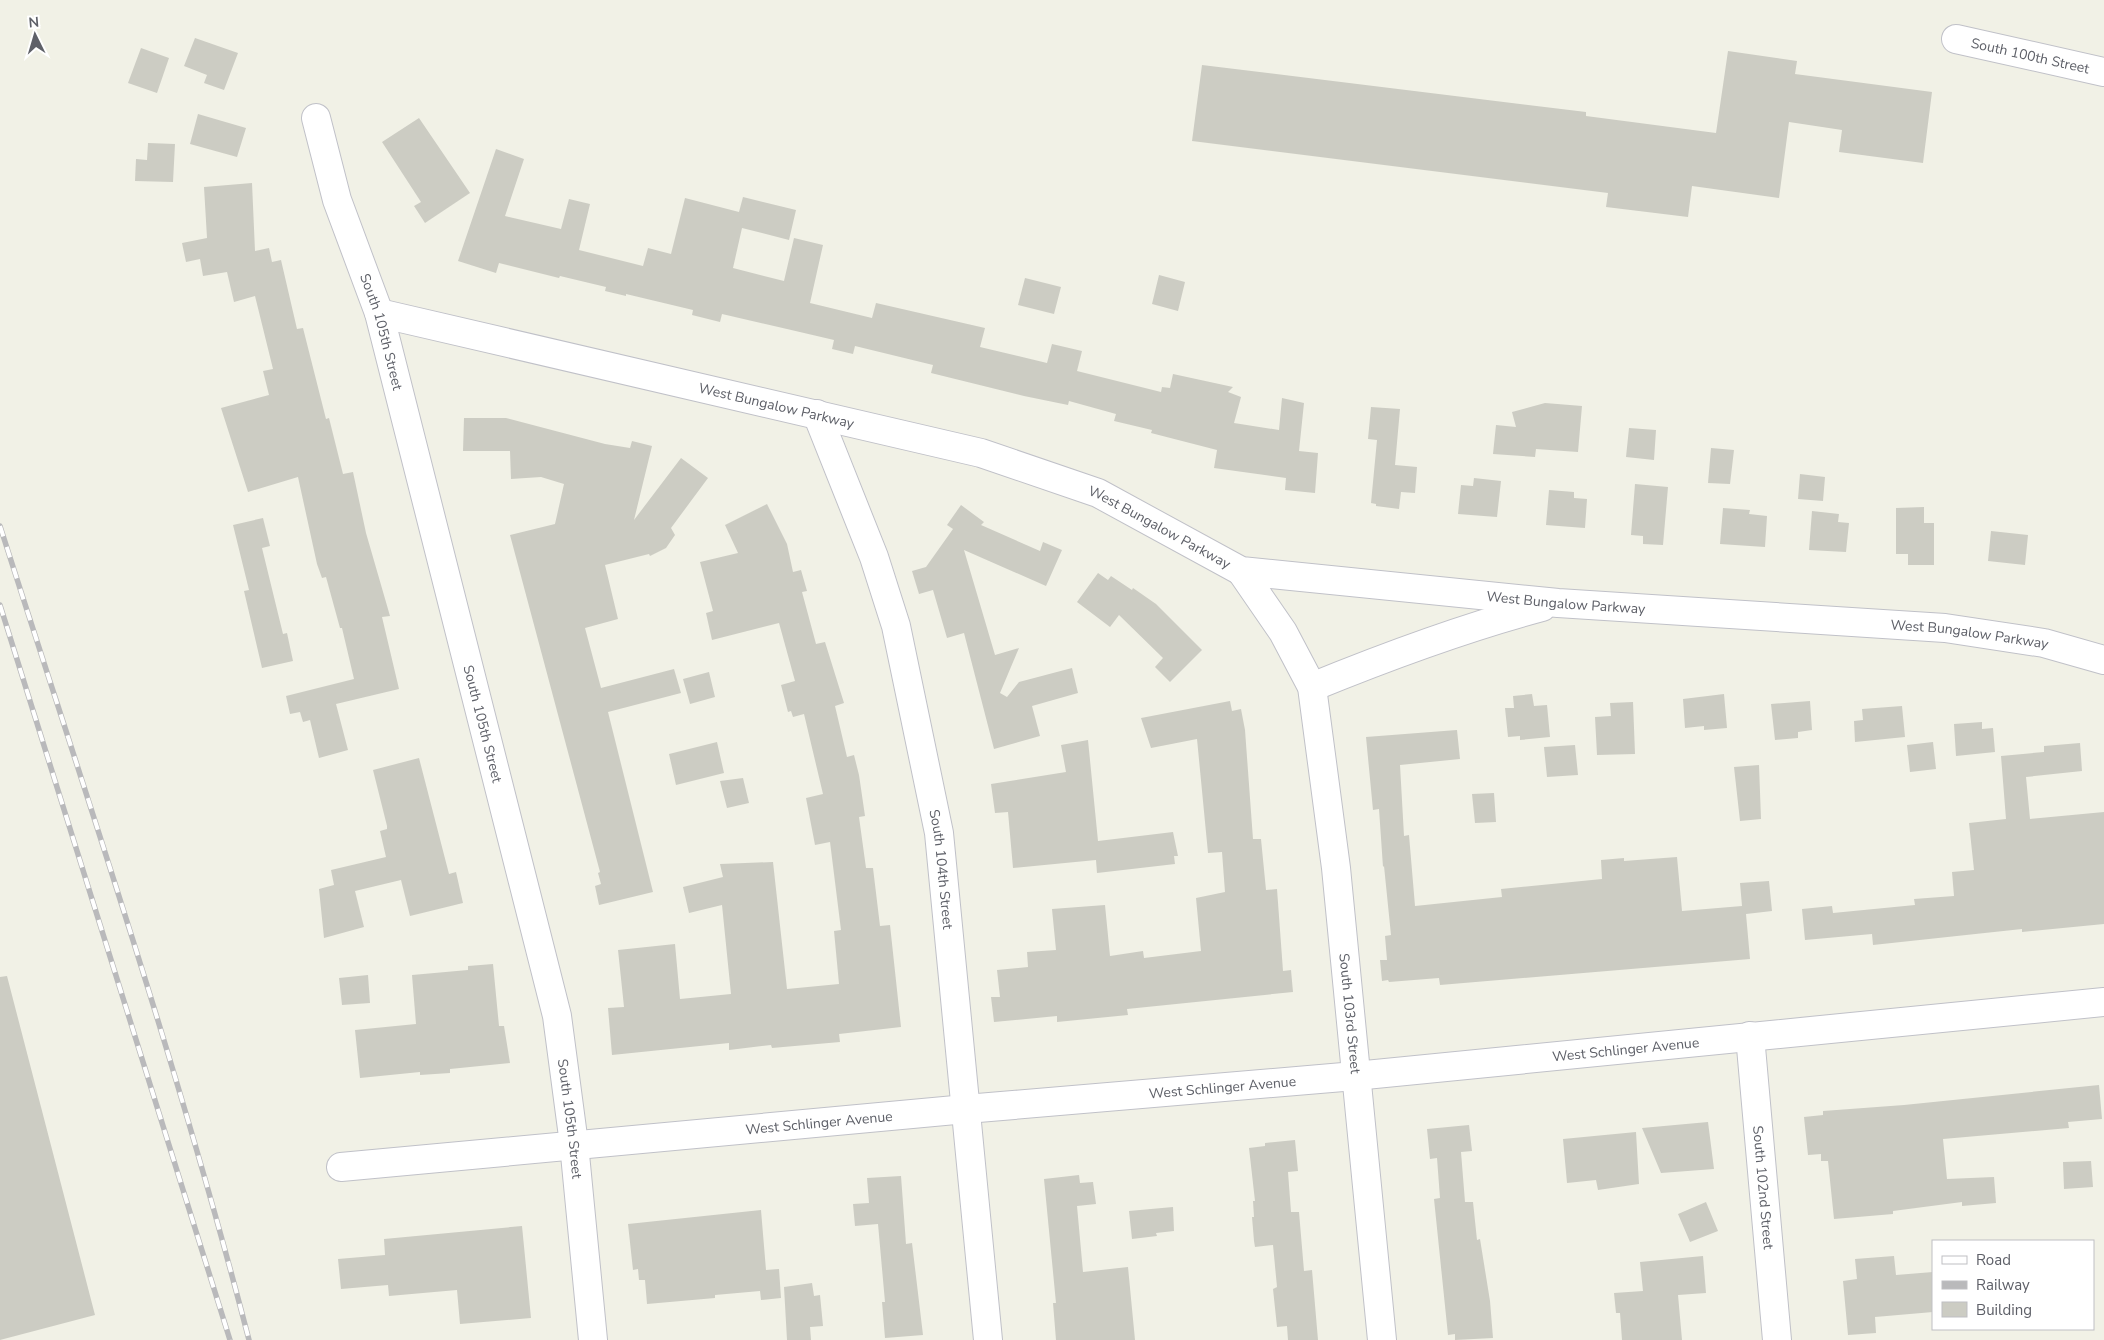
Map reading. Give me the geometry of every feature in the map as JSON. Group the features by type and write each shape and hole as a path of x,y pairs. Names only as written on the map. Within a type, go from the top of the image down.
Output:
{"street":[{"name":"South 100th Street","path":"1956,39 2104,72"},
{"name":"South 105th Street","path":"316,118 337,200 379,313 557,1016 574,1144 593,1340"},
{"name":"West Bungalow Parkway","path":"379,313 817,414 981,454 1098,492 1241,571 1558,603 1945,628 2044,642 2104,660"},
{"name":"South 104th Street","path":"817,414 874,557 896,626 939,833 988,1340"},
{"name":"South 103rd Street","path":"1241,571 1283,632 1312,687 1336,868 1382,1340"},
{"path":"1312,687 1408,648 1470,627 1558,603"},
{"name":"West Schlinger Avenue","path":"341,1167 966,1108 1355,1076 2104,1002"},
{"name":"South 102nd Street","path":"1750,1036 1777,1340"}],"building":[{"path":"195,38 238,53 224,90 204,83 207,75 184,66"},
{"path":"141,48 169,58 157,93 128,83"},
{"path":"1728,51 1797,61 1795,74 1932,92 1923,163 1839,152 1842,130 1789,122 1779,198 1692,186 1688,217 1606,207 1608,193 1192,141 1202,65 1586,112 1586,116 1716,133"},
{"path":"198,114 246,128 237,157 190,144"},
{"path":"419,118 470,193 425,223 414,206 421,202 382,142"},
{"path":"148,143 175,144 173,182 135,181 136,159 147,160"},
{"path":"496,149 524,159 505,216 561,229 569,199 590,204 579,250 643,266 648,248 671,254 685,198 739,212 743,197 796,210 789,240 742,228 733,268 784,281 794,238 823,245 810,303 872,318 876,303 985,328 980,347 1047,363 1052,344 1082,351 1077,371 1161,392 1162,387 1170,388 1173,374 1233,387 1228,392 1241,397 1234,423 1279,430 1282,398 1304,403 1299,451 1318,453 1315,493 1285,490 1286,478 1214,468 1217,450 1151,433 1152,430 1114,421 1116,414 1069,401 1068,405 931,373 933,365 855,346 853,354 832,349 834,340 722,314 720,322 692,315 693,310 605,291 606,287 560,276 559,278 499,263 496,273 458,261"},
{"path":"252,183 255,251 269,248 272,262 281,260 297,329 303,328 326,419 329,418 343,474 353,472 366,533 390,616 382,617 399,689 336,704 348,750 319,758 310,720 303,722 300,712 290,714 286,696 354,679 342,628 340,628 326,577 322,578 317,564 298,477 248,492 221,408 269,395 263,371 273,369 255,296 234,302 227,272 203,276 200,259 186,262 182,243 207,238 204,187"},
{"path":"1159,275 1185,282 1178,311 1152,304"},
{"path":"1025,278 1061,287 1054,314 1018,305"},
{"path":"1545,403 1582,406 1578,452 1536,449 1535,457 1493,454 1496,425 1516,427 1512,412"},
{"path":"1371,407 1400,409 1395,465 1417,467 1415,493 1401,492 1399,509 1376,506 1376,504 1371,503 1377,440 1368,439"},
{"path":"464,418 506,418 605,444 630,448 632,441 652,446 634,520 681,458 708,478 671,528 675,535 666,548 650,556 649,554 605,565 618,619 585,628 601,688 674,669 681,693 608,712 653,892 599,905 595,886 601,884 598,873 600,872 510,535 555,524 564,484 541,477 511,479 510,451 463,451"},
{"path":"1629,428 1656,430 1654,460 1626,457"},
{"path":"1711,448 1734,450 1730,484 1708,483"},
{"path":"1800,474 1825,477 1823,501 1798,499"},
{"path":"1474,478 1501,481 1497,517 1458,514 1461,485 1473,486"},
{"path":"1635,484 1668,487 1663,545 1643,544 1643,536 1631,535"},
{"path":"1549,490 1574,492 1574,498 1587,499 1585,528 1546,525"},
{"path":"767,504 787,544 793,572 801,570 807,591 802,592 816,644 825,642 844,703 835,706 847,757 854,755 859,775 865,816 859,817 866,868 873,868 880,926 890,925 901,1027 839,1034 840,1042 772,1048 771,1045 729,1050 729,1043 612,1055 608,1008 624,1007 618,950 675,944 680,999 731,994 722,905 689,913 683,887 723,877 720,864 773,862 787,989 839,984 834,931 841,930 830,842 815,845 806,798 823,794 804,714 793,717 791,711 788,712 781,685 795,681 779,623 712,640 706,613 713,611 700,562 738,553 725,525"},
{"path":"961,505 984,522 981,525 1040,551 1043,542 1062,550 1046,586 964,550 995,655 1019,648 1000,693 1007,697 1019,682 1072,668 1078,693 1032,706 1040,736 994,749 964,633 947,638 933,590 919,594 912,571 926,567 953,529 947,525"},
{"path":"1924,507 1924,523 1934,523 1934,565 1908,565 1908,554 1896,554 1896,508"},
{"path":"1723,508 1750,510 1749,514 1767,516 1765,547 1720,544"},
{"path":"1812,511 1839,514 1838,522 1849,523 1846,552 1809,550"},
{"path":"263,518 270,546 262,548 283,634 287,633 293,661 262,668 244,591 249,590 233,525"},
{"path":"1991,531 2028,535 2025,565 1988,561"},
{"path":"1098,573 1108,580 1111,576 1156,604 1202,650 1170,682 1155,667 1163,658 1119,615 1110,627 1077,602"},
{"path":"709,672 715,697 690,704 683,679"},
{"path":"1532,694 1534,706 1547,705 1550,737 1520,740 1520,736 1508,737 1505,708 1514,708 1513,696"},
{"path":"1724,694 1727,728 1704,730 1704,726 1685,728 1683,699"},
{"path":"1230,701 1232,711 1241,709 1245,730 1253,839 1261,839 1266,890 1277,889 1283,971 1291,970 1293,992 1127,1009 1128,1015 1057,1022 1057,1016 994,1022 991,997 1000,997 997,970 1028,967 1027,952 1056,950 1052,909 1105,905 1110,956 1143,951 1144,958 1201,951 1196,898 1225,892 1222,852 1208,853 1197,739 1151,748 1141,718"},
{"path":"1810,701 1812,730 1798,732 1798,738 1775,740 1771,704"},
{"path":"1633,702 1635,754 1597,755 1595,717 1611,716 1610,703"},
{"path":"1902,706 1905,737 1855,742 1854,721 1863,720 1862,709"},
{"path":"1982,722 1982,729 1993,728 1995,752 1956,756 1954,724"},
{"path":"1457,730 1460,759 1400,765 1404,836 1409,835 1415,906 1502,897 1501,889 1602,879 1601,860 1624,858 1624,861 1677,857 1682,911 1742,906 1740,883 1769,881 1772,911 1746,914 1750,959 1440,985 1439,978 1382,981 1380,960 1387,960 1385,936 1391,935 1383,867 1379,809 1373,810 1366,737"},
{"path":"1088,740 1098,841 1173,832 1178,856 1174,856 1175,864 1097,873 1096,860 1013,868 1008,812 995,813 991,784 1066,772 1061,745"},
{"path":"717,742 724,773 676,785 669,754"},
{"path":"1933,742 1936,769 1910,772 1907,745"},
{"path":"2080,743 2082,771 2026,777 2030,819 2104,812 2104,924 2022,932 2022,929 1873,945 1872,934 1805,940 1802,909 1832,906 1833,913 1915,905 1914,899 1954,896 1952,872 1974,870 1969,823 2006,819 2001,756 2044,752 2044,746"},
{"path":"1575,745 1578,775 1547,777 1544,747"},
{"path":"419,758 449,874 456,872 463,903 410,916 401,880 355,891 364,927 324,938 319,889 334,885 331,870 386,857 380,831 387,829 387,826 373,770"},
{"path":"1759,765 1761,819 1740,821 1734,767"},
{"path":"743,778 749,803 727,808 720,781"},
{"path":"1494,793 1496,822 1475,823 1472,794"},
{"path":"493,964 499,1026 504,1026 510,1063 450,1069 450,1073 420,1075 420,1072 360,1078 355,1030 416,1024 412,975 468,970 468,966"},
{"path":"368,975 370,1003 342,1005 339,978"},
{"path":"7,976 95,1315 0,1340 0,977"},
{"path":"2099,1085 2102,1119 2068,1122 2069,1128 1943,1139 1947,1179 1994,1177 1996,1203 1962,1206 1962,1202 1893,1211 1893,1214 1834,1219 1828,1161 1821,1161 1821,1154 1808,1155 1804,1117 1823,1115 1823,1111 1904,1105"},
{"path":"1708,1122 1714,1169 1661,1173 1642,1128"},
{"path":"1469,1125 1472,1151 1461,1152 1465,1202 1473,1202 1477,1240 1480,1239 1490,1301 1493,1338 1455,1340 1455,1334 1448,1335 1434,1199 1440,1198 1437,1158 1430,1159 1427,1129"},
{"path":"1636,1132 1639,1184 1598,1190 1596,1180 1567,1183 1563,1139"},
{"path":"1295,1140 1298,1171 1288,1172 1291,1212 1299,1212 1304,1271 1312,1270 1318,1340 1288,1340 1287,1326 1277,1327 1273,1289 1277,1287 1273,1245 1255,1247 1254,1241 1252,1217 1254,1217 1253,1201 1255,1201 1249,1148 1265,1146 1265,1143"},
{"path":"2091,1161 2093,1187 2064,1189 2063,1162"},
{"path":"1079,1175 1080,1183 1093,1182 1096,1204 1077,1206 1083,1272 1128,1267 1135,1340 1056,1340 1053,1303 1056,1303 1044,1179"},
{"path":"901,1176 906,1244 912,1243 923,1335 885,1338 882,1302 885,1302 878,1224 855,1226 853,1204 869,1203 867,1178"},
{"path":"1706,1202 1718,1231 1690,1242 1678,1214"},
{"path":"1173,1207 1174,1231 1156,1233 1157,1236 1132,1239 1129,1211"},
{"path":"761,1210 766,1270 779,1269 781,1298 761,1300 760,1291 715,1295 715,1298 647,1304 645,1280 639,1280 638,1269 633,1270 628,1224"},
{"path":"522,1226 531,1318 460,1324 457,1290 389,1296 388,1285 341,1289 338,1259 385,1255 384,1239"},
{"path":"1703,1256 1706,1293 1678,1295 1682,1340 1622,1340 1620,1313 1616,1313 1614,1293 1643,1291 1640,1262"},
{"path":"1894,1256 1896,1275 1932,1272 1932,1312 1875,1317 1876,1333 1848,1335 1843,1281 1857,1279 1855,1259"},
{"path":"812,1283 814,1296 820,1295 823,1326 810,1327 811,1340 787,1340 784,1287"}],"railway":[{"path":"0,526 162,1033 249,1340"},
{"path":"0,605 230,1340"}]}
